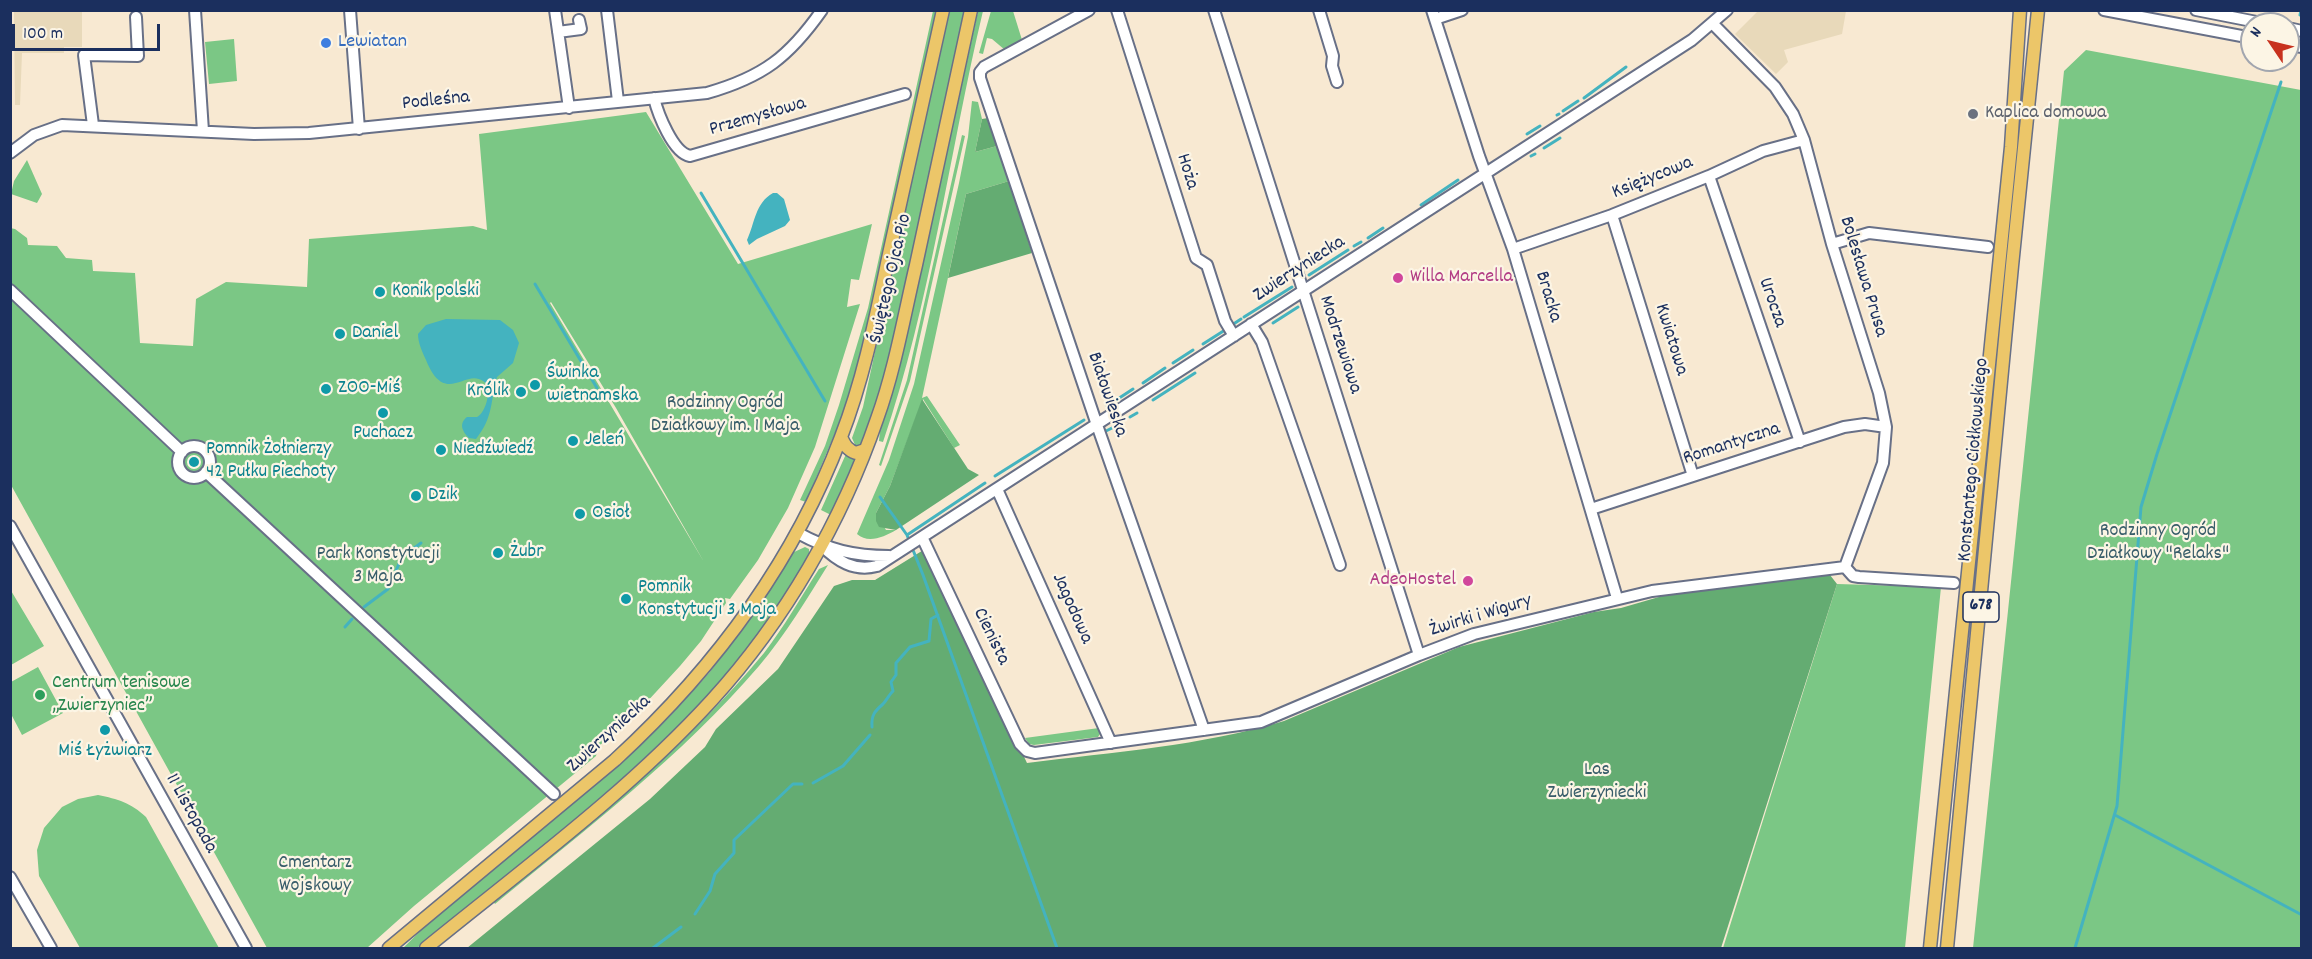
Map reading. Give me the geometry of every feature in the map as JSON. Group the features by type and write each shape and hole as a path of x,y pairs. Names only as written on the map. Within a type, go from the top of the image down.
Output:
{"main road":[{"name":"Świętego Ojca Pio","path":"798,533 841,437 868,351 943,10"},
{"name":"Świętego Ojca Pio","path":"821,545 865,450 891,375 971,10"},
{"name":"Konstantego Ciołkowskiego","path":"1930,948 2011,147 2020,10"},
{"name":"Konstantego Ciołkowskiego","path":"1947,948 2038,10"},
{"path":"2018,43 2022,38 2028,37 2034,46"},
{"path":"841,437 850,451 856,453 865,450"},
{"name":"Zwierzyniecka","path":"389,948 606,767 681,696 735,631 765,588 798,533"},
{"path":"426,948 606,800 681,732 714,698 761,639 796,588 821,545"}],"street":[{"path":"195,10 203,131"},
{"path":"350,10 359,129"},
{"path":"555,10 569,108"},
{"path":"607,10 618,101"},
{"name":"Podleśna","path":"10,153 26,140 52,127 62,125 295,134 707,93 753,77 770,66 791,50 822,10"},
{"name":"Białowieska","path":"1089,10 981,69 980,78 1097,425 1204,730"},
{"name":"Hoża","path":"1117,10 1196,258 1207,265 1226,321 1234,336"},
{"name":"Modrzewiowa","path":"1214,10 1419,655"},
{"path":"1319,10 1333,43 1332,66 1337,82"},
{"path":"1433,15 1462,10"},
{"name":"Zwierzyniecka","path":"798,533 821,545 835,559 859,568 877,566 1487,173 1713,24 1727,10"},
{"path":"2104,10 2240,36"},
{"path":"2196,10 2240,19"},
{"name":"Bracka","path":"1433,15 1514,249 1617,598"},
{"path":"93,125 84,55 138,56 136,17"},
{"path":"558,32 581,29 579,20"},
{"name":"Bolesława Prusa","path":"1713,24 1775,87 1793,114 1804,140 1832,244 1879,393 1886,427 1882,463 1845,567"},
{"name":"Przemysłowa","path":"654,98 657,112 676,147 684,155 690,156 904,94"},
{"path":"10,164 26,140"},
{"name":"Księżycowa","path":"1514,249 1612,215 1709,176 1763,151 1804,140"},
{"name":"Urocza","path":"1709,176 1800,442"},
{"name":"Kwiatowa","path":"1612,215 1694,476"},
{"path":"1832,244 1869,233 1988,248"},
{"path":"10,290 182,452"},
{"path":"1251,324 1262,342 1340,566"},
{"name":"Romantyczna","path":"1591,508 1844,427 1865,424 1886,427"},
{"path":"210,476 196,478 182,473 178,462 182,452 193,447 204,451 209,462 210,476 554,794"},
{"name":"Jagodowa","path":"997,489 1111,743"},
{"name":"11 Listopada","path":"10,526 244,948"},
{"name":"Cienista","path":"920,539 1020,744 1027,751"},
{"name":"Żwirki i Wigury","path":"1027,751 1035,753 1261,722 1474,634 1652,591 1845,567 1853,576 1859,577 1954,582"},
{"path":"10,877 51,948"}],"shaded area":[{"path":"14,11 82,11 82,47 64,47 64,53 22,53 20,105 15,105"},
{"path":"1758,11 1846,11 1842,34 1784,50 1788,62 1776,74 1735,34"}],"green space":[{"path":"933,11 937,11 857,369 843,414 806,502 800,500 825,446 868,308"},
{"path":"949,11 966,11 882,387 862,445 856,447 852,438 863,407"},
{"path":"978,11 983,11 927,282 900,389 883,442 879,441 880,430 906,340"},
{"path":"991,11 1013,11 1022,40 1005,50 992,39 987,38 983,54 979,53"},
{"path":"234,39 237,81 209,84 205,42"},
{"name":"Rodzinny Ogród Działkowy \"Relaks\"","path":"2086,50 2301,90 2301,948 1973,948 2064,71"},
{"path":"972,101 978,102 982,119 975,152 997,146 1009,181 966,194 922,398 927,396 960,445 954,448 923,399 890,486 876,513 886,530 896,530 881,537 866,539 857,534 889,460 914,384 959,183"},
{"name":"Park Konstytucji 3 Maja","path":"646,112 738,264 872,224 859,280 851,279 847,307 860,304 815,447 788,508 758,560 730,599 725,598 726,603 701,641 680,666 644,705 598,747 596,756 414,906 367,948 267,948 11,485 10,228 27,238 28,245 57,246 66,258 92,260 93,271 135,273 140,343 193,346 196,299 226,282 307,287 309,239 473,226 487,230 479,134","holes":["551,302 616,408 704,562"]},
{"path":"988,118 997,146 975,152 982,119"},
{"path":"962,135 965,136 910,381 881,466 879,465 907,380"},
{"path":"27,160 42,194 37,203 11,194 14,181"},
{"path":"1009,181 1032,253 948,278 966,194"},
{"path":"922,399 968,469 979,475 896,530 879,527 876,513 890,486"},
{"path":"846,454 856,460 831,515 821,510"},
{"path":"805,547 809,549 809,554 763,629 730,671 695,709 619,782 539,849 417,948 403,948 444,908 623,759 670,716 709,673 747,624 792,553"},
{"name":"Las Zwierzyniecki","path":"925,549 1027,763 1157,747 1253,730 1284,721 1459,647 1594,612 1621,608 1683,590 1830,575 1837,584 1721,948 467,948 650,799 705,747 716,729 778,669 834,586 852,580 875,580"},
{"path":"828,565 778,642 759,666 698,731 598,820 495,904 493,901 635,783 702,721 764,653 819,569"},
{"path":"1837,584 1941,587 1905,948 1723,948"},
{"path":"10,589 44,646 11,665 10,665"},
{"path":"38,667 63,713 22,735 11,714 11,682"},
{"path":"1099,728 1098,737 1034,745 1029,744 1025,738"},
{"path":"98,795 124,802 146,817 219,948 80,948 39,876 37,850 44,828 62,807 78,799"}],"water":[{"path":"773,193 777,193 784,199 790,220 785,226 749,245 747,240 759,208 762,202"},
{"path":"446,319 500,320 513,330 519,343 513,363 497,377 489,416 476,439 469,438 463,431 462,425 467,417 477,417 483,411 488,394 486,384 476,378 448,384 440,381 433,374 419,344 418,334 426,325"}],"waterway":[{"path":"2300,15 2301,10"},
{"path":"1584,98 1626,67"},
{"path":"2075,948 2117,806 2141,507 2281,82"},
{"path":"1563,111 1578,101"},
{"path":"1527,134 1540,126"},
{"path":"1544,148 1560,138"},
{"path":"1531,156 1535,154"},
{"path":"1421,205 1458,180"},
{"path":"701,193 825,401"},
{"path":"1368,238 1383,228"},
{"path":"1354,246 1361,242"},
{"path":"1309,275 1348,250"},
{"path":"535,284 597,388"},
{"path":"1244,317 1292,287"},
{"path":"1273,323 1298,307"},
{"path":"1232,325 1241,319"},
{"path":"1203,344 1225,330"},
{"path":"1173,363 1193,350"},
{"path":"1143,383 1165,368"},
{"path":"1153,400 1195,373"},
{"path":"1107,406 1133,389"},
{"path":"1130,417 1137,413"},
{"path":"995,476 1084,420"},
{"path":"1106,431 1118,425"},
{"path":"907,535 985,483"},
{"path":"880,497 907,535 923,575 1057,948"},
{"path":"364,607 388,589 402,557 421,543"},
{"path":"872,727 874,714 893,691 891,682 896,675 896,663 910,647 929,641 931,619 938,615"},
{"path":"345,627 352,619"},
{"path":"813,783 843,766 870,735"},
{"path":"695,914 710,891 715,874 734,853 734,840 793,784 802,784"},
{"path":"2115,815 2302,915"},
{"path":"653,948 681,927"}],"place":[{"name":"Lewiatan","path":"326,43"},
{"name":"Kaplica domowa","path":"1973,114"},
{"name":"Willa Marcella","path":"1398,278"},
{"name":"Konik polski","path":"380,292"},
{"name":"Daniel","path":"340,334"},
{"name":"Świnka wietnamska","path":"535,385"},
{"name":"ZOO-Miś","path":"326,389"},
{"name":"Królik","path":"521,392"},
{"name":"Puchacz","path":"383,413"},
{"name":"Jeleń","path":"573,441"},
{"name":"Niedźwiedź","path":"441,450"},
{"name":"Pomnik Żołnierzy 42 Pułku Piechoty","path":"194,462"},
{"name":"Dzik","path":"416,496"},
{"name":"Osioł","path":"580,514"},
{"name":"Żubr","path":"498,553"},
{"name":"AdeoHostel","path":"1468,581"},
{"name":"Pomnik Konstytucji 3 Maja","path":"626,599"},
{"name":"Centrum tenisowe „Zwierzyniec”","path":"40,695"},
{"name":"Miś Łyżwiarz","path":"105,730"}],"park label":[{"name":"Rodzinny Ogród Działkowy im. 1 Maja","path":"725,416"},
{"name":"Cmentarz Wojskowy","path":"315,876"}]}
